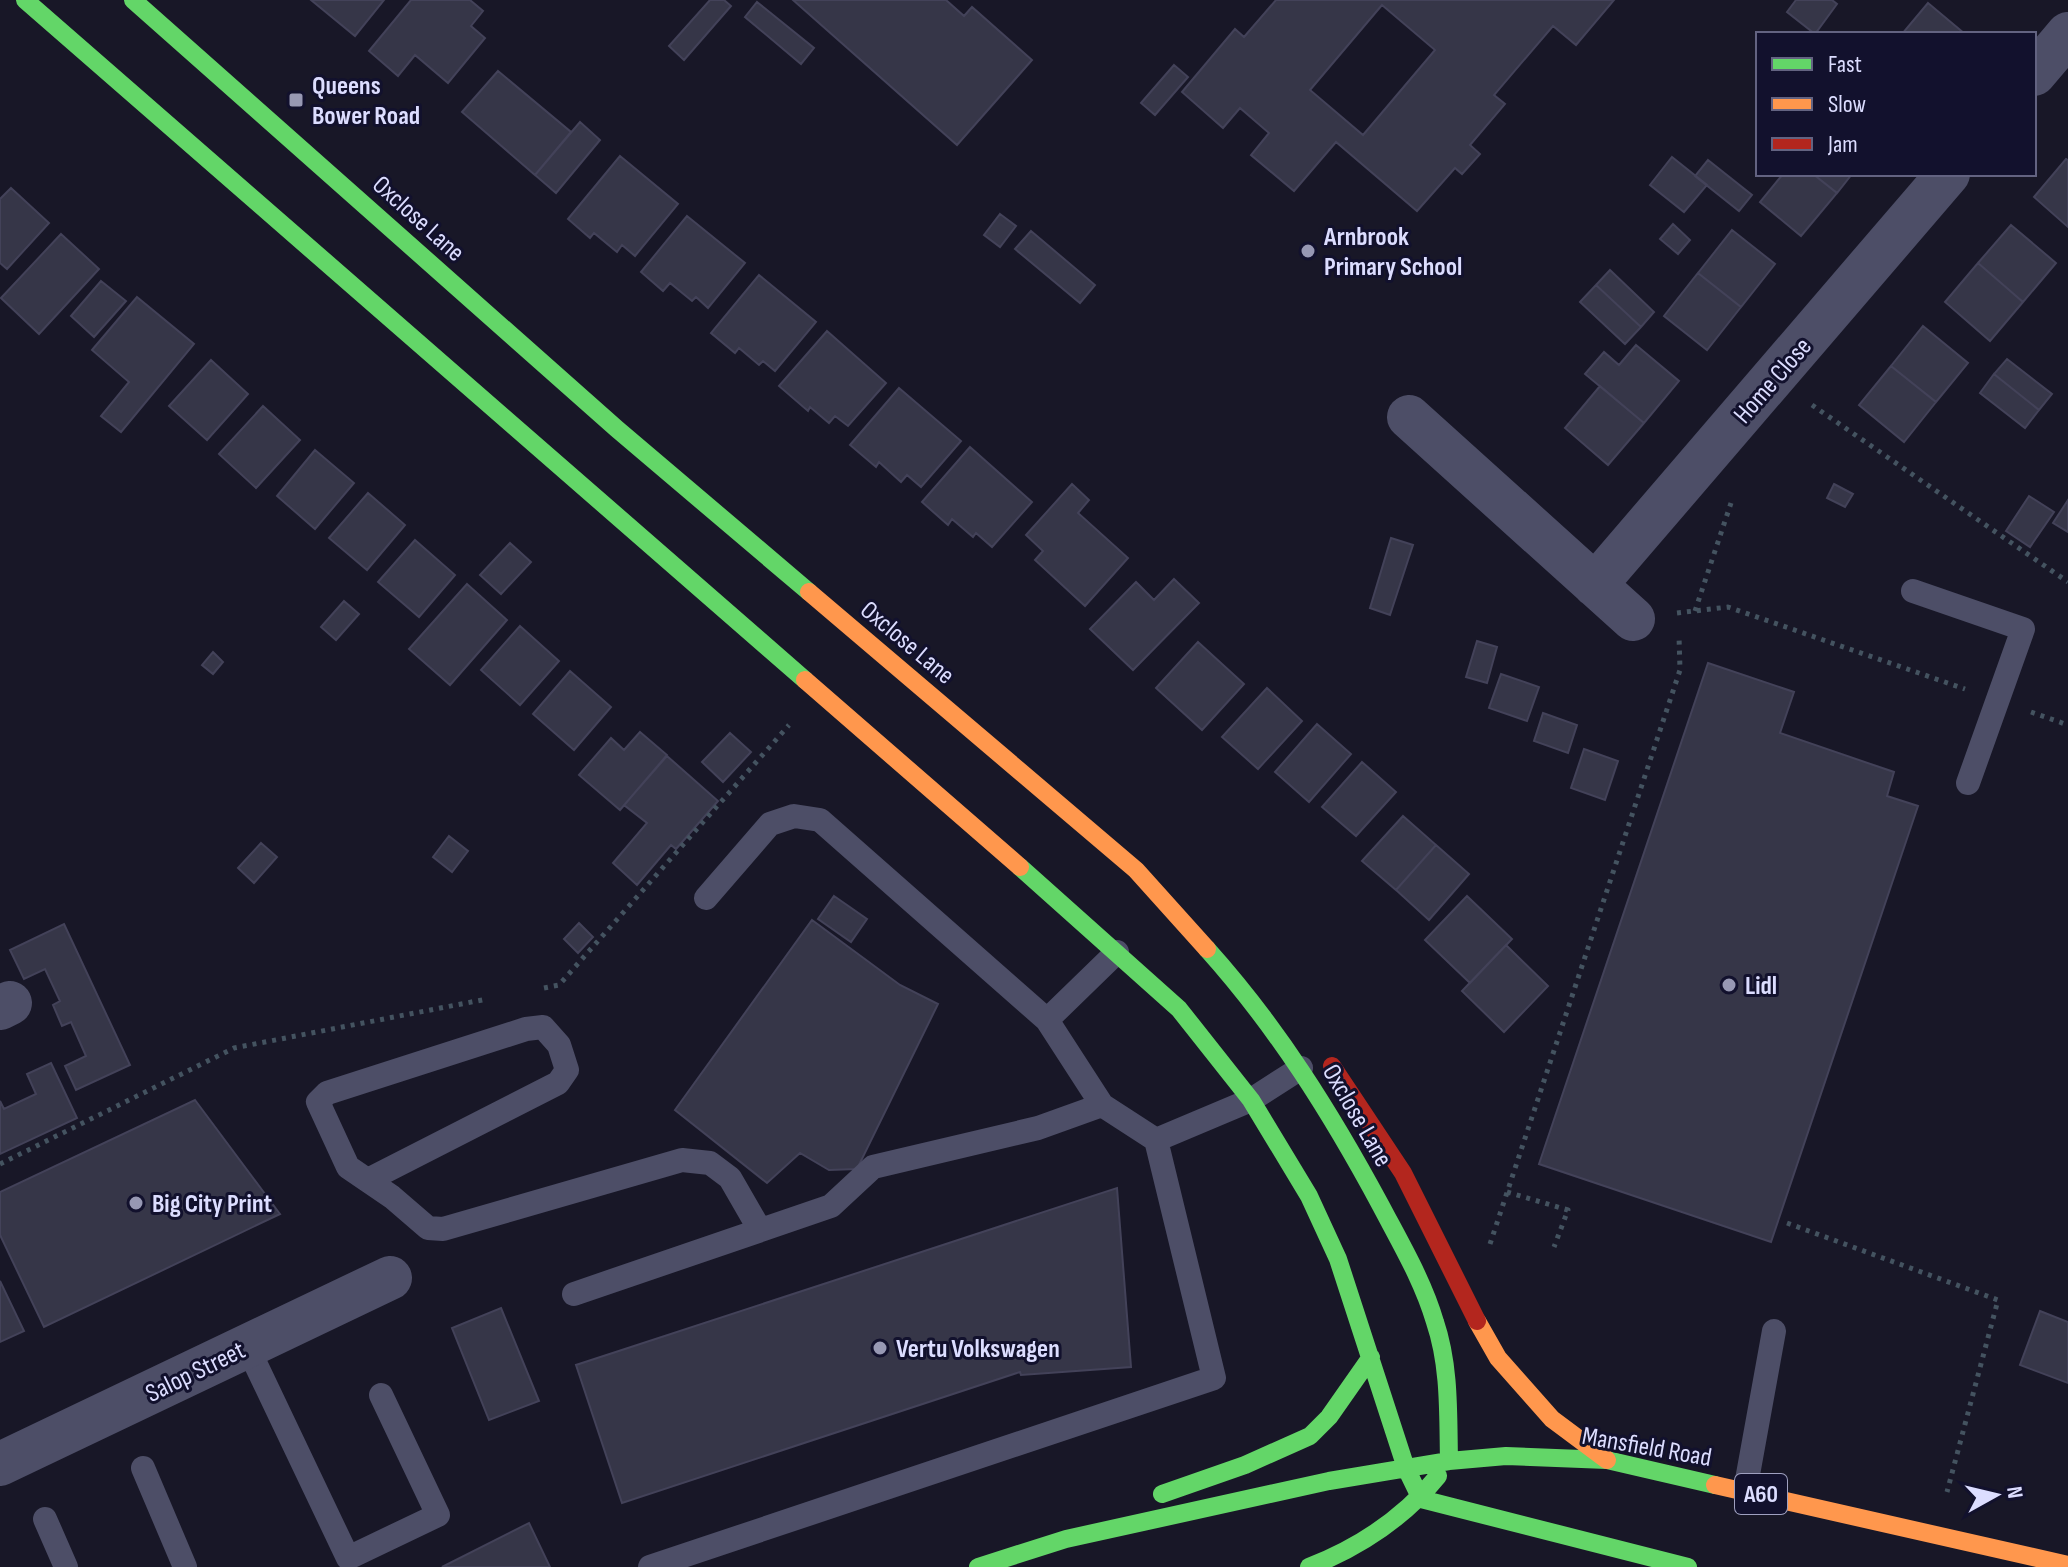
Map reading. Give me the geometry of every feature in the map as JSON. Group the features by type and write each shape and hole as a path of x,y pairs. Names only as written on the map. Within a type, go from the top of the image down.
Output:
{"main road":[{"path":"25,0 1179,1009 1251,1100 1309,1196 1338,1259 1406,1468 1421,1499 1688,1567"},
{"name":"Oxclose Lane","path":"133,0 617,429 1136,870 1231,976 1301,1068 1350,1149 1414,1268 1436,1323 1447,1379 1449,1461"},
{"path":"1136,870 1230,947"},
{"path":"1316,1046 1343,1080 1403,1173 1458,1286 1498,1358 1552,1419 1607,1460"},
{"name":"A60","path":"1066,1539 1136,1503 1245,1465 1310,1436 1329,1417 1371,1357"},
{"name":"Mansfield Road","path":"978,1567 1066,1539 1329,1481 1449,1461 1506,1456 1607,1460 2068,1565"},
{"path":"1309,1567 1335,1558 1421,1499 1449,1461"},
{"path":"1916,1528 1990,1567"}],"street":[{"path":"2036,72 2068,34"},
{"name":"Home Close","path":"1595,585 1946,176"},
{"path":"1409,417 1595,585 1648,617"},
{"name":"Salop Street","path":"0,1464 390,1278"}],"lane":[{"path":"1913,591 2023,629 1968,783"},
{"path":"650,1567 1214,1378 1156,1140 1102,1105 1047,1020 820,820 794,816 770,824 706,898"},
{"path":"1047,1020 1117,952"},
{"path":"368,1180 558,1083 567,1070 559,1045 543,1027 526,1029 327,1093 318,1102 348,1167 428,1228 443,1229 682,1160 710,1163 730,1178 760,1230"},
{"path":"1156,1140 1251,1100 1301,1068"},
{"path":"574,1294 831,1206 873,1167 1038,1128 1102,1105"},
{"path":"1745,1491 1774,1331"},
{"path":"247,1346 348,1558 438,1515 381,1395"},
{"path":"143,1468 185,1567"},
{"path":"45,1519 66,1567"}],"path":[{"path":"1773,379 2068,582"},
{"path":"1648,617 1728,607 2068,725"},
{"path":"1489,1247 1680,670 1679,630 1648,617"},
{"path":"528,991 559,985 819,692"},
{"path":"0,1164 234,1048 497,997"},
{"path":"1507,1192 1568,1210 1554,1247"},
{"path":"1787,1223 1998,1300 1937,1533"}],"building":[{"path":"311,0 384,0 355,36"},
{"path":"411,0 470,0 483,11 471,26 485,38 448,83 415,55 398,76 369,51"},
{"path":"710,0 724,0 731,6 684,60 669,46"},
{"path":"793,0 946,0 964,16 972,7 1032,60 957,145"},
{"path":"1276,0 1614,0 1576,45 1553,26 1494,95 1505,104 1470,145 1480,154 1462,174 1455,168 1417,211 1336,142 1294,191 1251,155 1269,133 1240,108 1223,128 1182,92 1235,29 1244,37","holes":["1382,5 1435,50 1363,135 1310,90"]},
{"path":"1796,0 1832,0 1837,4 1816,32 1787,12"},
{"path":"757,2 814,48 801,64 745,17"},
{"path":"1928,3 1963,32 1904,32"},
{"path":"1174,65 1188,77 1155,115 1141,103"},
{"path":"498,71 571,132 535,175 462,112"},
{"path":"580,122 600,140 556,193 535,175"},
{"path":"620,156 678,204 635,256 622,245 617,252 594,233 590,238 568,219"},
{"path":"1672,157 1707,185 1684,212 1650,185"},
{"path":"1708,160 1752,195 1739,211 1695,176"},
{"path":"2068,160 2068,227 2034,197"},
{"path":"1781,176 1816,176 1837,193 1801,236 1760,202"},
{"path":"1816,176 1850,176 1837,193"},
{"path":"11,188 49,223 7,269 0,263 0,199"},
{"path":"1000,214 1016,226 1000,247 984,235"},
{"path":"687,216 745,263 708,308 696,297 692,301 670,283 663,291 641,272"},
{"path":"1673,224 1690,240 1678,254 1660,239"},
{"path":"2011,225 2056,263 2023,302 1978,263"},
{"path":"1732,230 1775,264 1741,307 1698,273"},
{"path":"1031,231 1095,285 1080,303 1015,249"},
{"path":"61,234 99,269 39,334 1,298"},
{"path":"1978,263 2023,302 1990,341 1945,302"},
{"path":"1610,270 1654,312 1641,327 1596,285"},
{"path":"1698,273 1741,307 1707,350 1664,316"},
{"path":"759,275 816,322 775,371 763,361 759,365 739,348 735,353 711,333"},
{"path":"101,281 126,301 94,337 71,316"},
{"path":"1596,285 1641,327 1625,344 1580,302"},
{"path":"137,297 194,344 121,432 101,416 129,382 92,350"},
{"path":"1923,326 1968,363 1936,402 1891,366"},
{"path":"827,331 886,383 848,426 835,416 829,423 810,407 808,411 779,386"},
{"path":"1636,345 1679,381 1644,423 1585,374 1604,352 1619,365"},
{"path":"2007,359 2052,394 2039,410 1994,374"},
{"path":"211,360 248,394 207,440 169,406"},
{"path":"1891,366 1936,402 1904,442 1859,405"},
{"path":"1994,374 2039,410 2025,428 1980,393"},
{"path":"1600,386 1644,423 1608,465 1565,428"},
{"path":"899,388 961,441 921,487 907,475 901,482 879,462 876,467 850,445"},
{"path":"263,406 300,440 256,488 219,454"},
{"path":"970,447 1032,502 992,547 976,533 973,537 952,519 948,525 922,502"},
{"path":"315,450 354,483 315,529 277,496"},
{"path":"1072,484 1089,500 1078,513 1128,558 1085,606 1035,560 1043,551 1026,535"},
{"path":"1834,484 1853,494 1845,507 1827,498"},
{"path":"368,493 405,525 367,570 329,538"},
{"path":"2029,496 2054,512 2030,547 2006,531"},
{"path":"2068,500 2068,532 2053,523"},
{"path":"1391,538 1413,545 1390,615 1370,608"},
{"path":"415,540 455,575 419,617 378,582"},
{"path":"510,543 531,562 501,594 480,575"},
{"path":"1174,579 1199,603 1133,670 1090,629 1136,582 1154,600"},
{"path":"467,584 507,620 450,685 409,649"},
{"path":"344,601 359,614 336,640 321,627"},
{"path":"520,626 559,661 520,705 481,670"},
{"path":"1477,641 1497,647 1487,683 1466,677"},
{"path":"1198,642 1244,684 1202,730 1156,688"},
{"path":"213,652 223,662 213,674 202,665"},
{"name":"Lidl","path":"1708,663 1794,692 1780,733 1894,772 1887,796 1918,806 1771,1242 1539,1164"},
{"path":"570,671 611,707 574,750 533,714"},
{"path":"1501,674 1539,687 1527,721 1489,708"},
{"path":"1267,688 1302,721 1258,769 1222,737"},
{"path":"1543,713 1577,725 1568,753 1534,741"},
{"path":"1317,724 1351,754 1309,802 1275,772"},
{"path":"640,732 667,755 620,810 579,775 611,738 624,750"},
{"path":"730,733 751,752 723,782 702,762"},
{"path":"1584,749 1618,761 1605,800 1571,788"},
{"path":"667,756 718,801 676,849 671,845 637,885 613,863 647,823 624,805"},
{"path":"1362,762 1396,792 1356,836 1322,807"},
{"path":"1403,816 1436,845 1396,890 1362,861"},
{"path":"449,836 468,851 452,872 433,857"},
{"path":"261,843 277,857 254,883 238,868"},
{"path":"1436,845 1469,874 1429,920 1396,890"},
{"path":"834,896 867,919 851,942 818,919"},
{"path":"1467,896 1512,939 1470,983 1425,940"},
{"path":"812,920 900,985 938,1004 857,1169 829,1170 800,1153 767,1183 675,1110"},
{"path":"579,923 593,937 578,953 564,939"},
{"path":"64,924 130,1065 76,1090 65,1066 86,1056 71,1022 62,1026 53,1005 60,1001 45,969 24,979 10,950"},
{"path":"1506,945 1548,986 1504,1032 1462,991"},
{"path":"51,1063 77,1118 0,1154 0,1101 4,1109 36,1094 27,1074"},
{"name":"Big City Print","path":"195,1100 280,1214 44,1327 0,1235 0,1192"},
{"name":"Vertu Volkswagen","path":"1117,1188 1131,1367 1021,1375 1020,1372 622,1503 576,1365"},
{"path":"0,1281 24,1331 0,1342"},
{"path":"501,1308 539,1401 489,1420 452,1328"},
{"path":"2040,1311 2068,1322 2068,1383 2020,1365"},
{"path":"529,1523 550,1567 442,1567"}],"traffic: fast":[{"path":"25,0 805,680"},
{"path":"133,0 617,429 809,592"},
{"path":"1020,867 1179,1009 1251,1100 1309,1196 1338,1259 1406,1468"},
{"path":"1207,949 1257,1009 1322,1104 1362,1171 1418,1277 1435,1322 1443,1356 1449,1461"},
{"path":"1310,1436 1329,1417 1371,1357"},
{"path":"1162,1494 1245,1465 1310,1436"},
{"path":"978,1567 1066,1539 1329,1481 1449,1461 1506,1456 1607,1460 1715,1485"},
{"path":"1406,1468 1421,1499 1688,1567"},
{"path":"1309,1567 1380,1530 1410,1506 1438,1476"}],"traffic: slow":[{"path":"809,592 1136,870 1207,949"},
{"path":"805,680 1020,867"},
{"path":"1477,1321 1498,1358 1552,1419 1607,1460"},
{"path":"1715,1485 2068,1565"}],"traffic: jam":[{"path":"1332,1066 1403,1173 1477,1321"}],"place":[{"name":"Queens Bower Road","path":"296,100"},
{"name":"Arnbrook Primary School","path":"1308,251"},
{"name":"Lidl","path":"1729,985"},
{"name":"Big City Print","path":"136,1203"},
{"name":"Vertu Volkswagen","path":"880,1348"}]}
